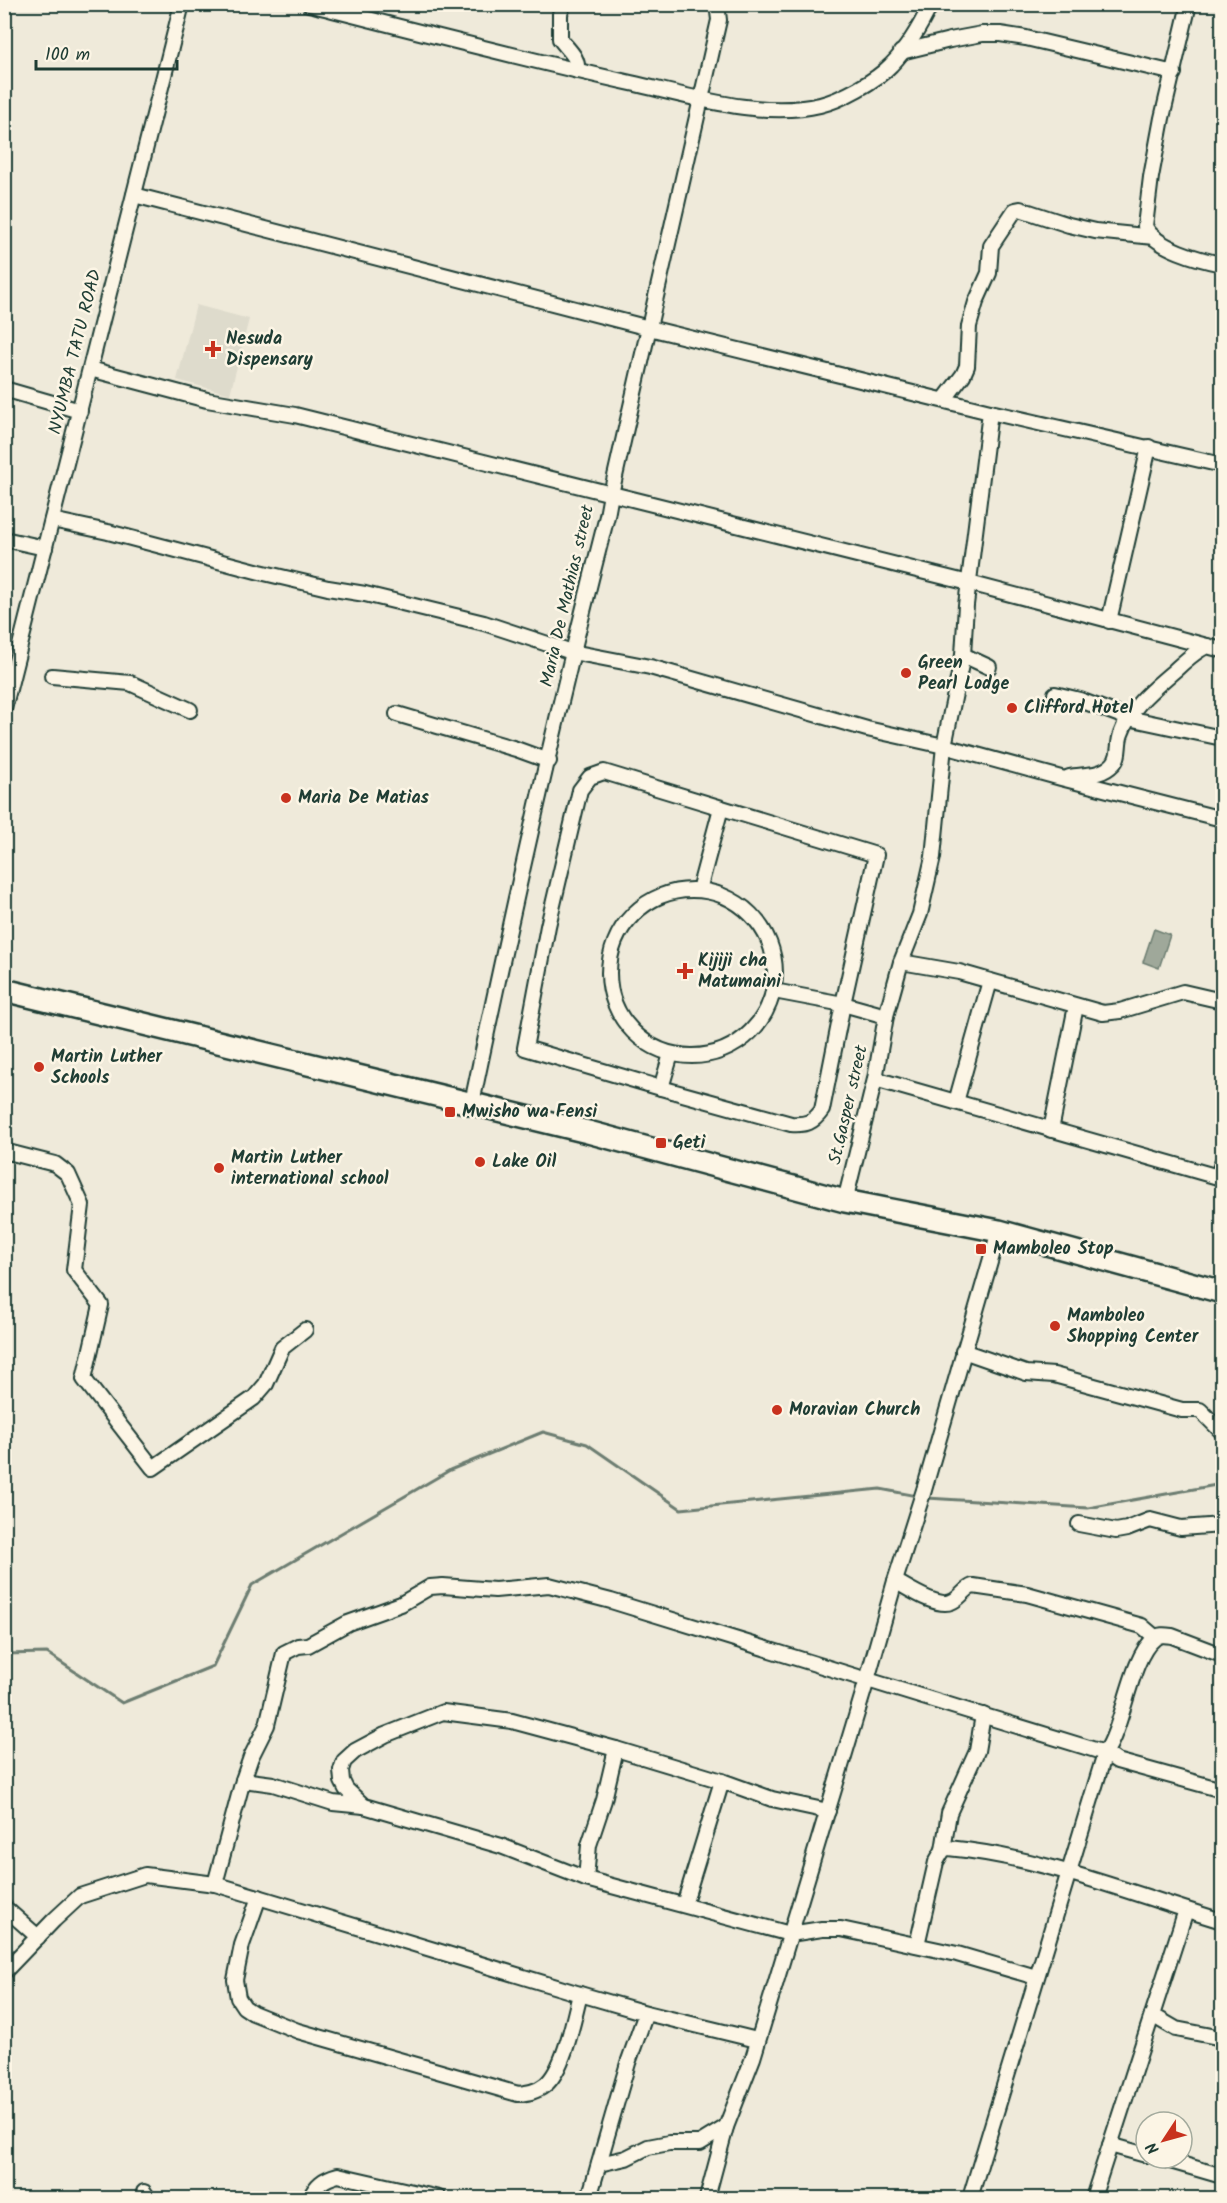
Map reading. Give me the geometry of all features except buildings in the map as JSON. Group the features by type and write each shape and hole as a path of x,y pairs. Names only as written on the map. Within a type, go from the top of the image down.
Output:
{"highway":[{"path":"4,990 472,1103 845,1201 999,1231 1222,1292"}],"street":[{"name":"NYUMBA TATU ROAD","path":"4,708 182,4"},
{"path":"563,4 560,14 560,39 576,58 577,71"},
{"name":"Maria De Mathias street","path":"472,1103 505,945 549,761 572,652 607,516 719,20 717,4"},
{"path":"309,5 577,71 733,106 786,109 819,105 837,99 879,75 901,52 931,4"},
{"path":"1189,4 1162,118 1145,217 1147,230 1154,237 1197,259 1222,264"},
{"path":"901,52 982,34 1000,34 1174,73"},
{"path":"134,195 649,328 990,412 1222,465"},
{"path":"944,400 967,366 969,326 976,302 989,273 991,246 1015,210 1023,209 1069,225 1095,231 1154,237"},
{"path":"90,369 207,400 295,415 969,583 1222,650"},
{"path":"4,389 80,411"},
{"name":"St.Gasper street","path":"845,1201 875,1079 886,1016 901,962 920,914 933,856 944,746 963,655 969,583 990,412"},
{"path":"1109,621 1149,447"},
{"path":"52,520 108,532 260,572 365,594 484,624 572,652 650,667 867,729 944,746 1222,819"},
{"path":"4,539 45,548"},
{"path":"1060,778 1098,774 1112,766 1118,757 1120,735 1128,718 1152,688 1207,646"},
{"path":"963,655 988,667"},
{"path":"52,676 130,683 190,711"},
{"path":"1055,694 1080,700 1128,718 1222,738"},
{"path":"397,714 549,761"},
{"path":"604,772 721,808 876,855 822,1110 815,1119 805,1125 791,1124 525,1048 549,926 580,790 590,777 604,772"},
{"path":"699,890 721,808"},
{"path":"699,890 727,897 750,913 767,936 775,963 774,991 768,1010 758,1026 728,1049 709,1055 671,1054 651,1045 633,1031 620,1013 612,992 609,970 613,948 622,927 637,910 656,898 677,891 699,890"},
{"path":"901,962 946,969 1076,1006 1110,1013 1183,992 1222,1001"},
{"path":"956,1102 990,981"},
{"path":"774,991 843,1004 886,1016"},
{"path":"1051,1130 1076,1006"},
{"path":"661,1088 671,1054"},
{"path":"875,1079 1218,1178 1222,1163"},
{"path":"4,1151 55,1164 68,1174 82,1205 74,1270 101,1305 84,1379 153,1468 254,1398 266,1384 282,1348 305,1330"},
{"path":"706,2199 726,2127 753,2058 828,1811 999,1231"},
{"path":"963,1351 1026,1373 1054,1375 1182,1410 1200,1410 1222,1432"},
{"path":"1079,1524 1116,1531 1150,1520 1181,1528 1222,1525"},
{"path":"895,1581 932,1601 945,1604 955,1601 969,1587 974,1586 1027,1594 1142,1626 1155,1637"},
{"path":"215,1884 243,1780 251,1757 267,1725 284,1653 298,1646 308,1645 348,1623 401,1604 430,1587 495,1590 549,1585 983,1715 1105,1753 1117,1761 1222,1790"},
{"path":"970,2199 1105,1753 1114,1736 1143,1655 1155,1637 1164,1635 1222,1655"},
{"path":"364,1806 353,1797 342,1781 341,1770 344,1761 355,1751 384,1735 443,1712 512,1721 722,1781 772,1800 828,1811"},
{"path":"917,1945 936,1862 943,1850 949,1813 977,1752 983,1715"},
{"path":"586,1879 589,1845 604,1800 616,1749"},
{"path":"243,1780 273,1784 333,1803 364,1806 501,1846 586,1879 790,1934 822,1929 841,1929 917,1945 1036,1977"},
{"path":"684,1905 722,1781"},
{"path":"943,1850 948,1848 984,1852 1068,1872 1222,1922"},
{"path":"4,1972 80,1896 145,1875 215,1884 646,2013 758,2040"},
{"path":"259,1897 242,1945 235,1980 238,1998 244,2007 254,2013 298,2031 518,2094 535,2092 547,2084 558,2064 571,2033 580,1994"},
{"path":"4,1907 38,1937"},
{"path":"1093,2199 1186,1910"},
{"path":"589,2199 628,2063 646,2013"},
{"path":"1152,2015 1176,2029 1222,2038"},
{"path":"599,2164 626,2158 648,2147 669,2142 700,2143 726,2127"},
{"path":"1110,2145 1134,2152"},
{"path":"1194,2168 1222,2176"},
{"path":"310,2199 316,2186 327,2178 338,2175 439,2199"}],"shaded area":[{"name":"Nesuda Dispensary","path":"196,305 249,319 230,394 177,380"},
{"path":"1154,929 1170,935 1159,968 1143,962"}],"waterway":[{"path":"4,1654 47,1653 122,1703 213,1666 252,1585 450,1470 543,1432 587,1444 681,1509 880,1489 917,1496"},
{"path":"927,1498 1088,1508 1222,1484"}],"place":[{"name":"Nesuda Dispensary","path":"213,349"},
{"name":"Green Pearl Lodge","path":"906,673"},
{"name":"Clifford Hotel","path":"1012,708"},
{"name":"Maria De Matias","path":"286,798"},
{"name":"Kijiji cha Matumaini","path":"685,971"},
{"name":"Martin Luther Schools","path":"39,1067"},
{"name":"Mwisho wa Fensi","path":"450,1112"},
{"name":"Geti","path":"661,1143"},
{"name":"Lake Oil","path":"480,1162"},
{"name":"Martin Luther international school","path":"219,1168"},
{"name":"Mamboleo Stop","path":"981,1249"},
{"name":"Mamboleo Shopping Center","path":"1055,1326"},
{"name":"Moravian Church","path":"777,1410"}]}
